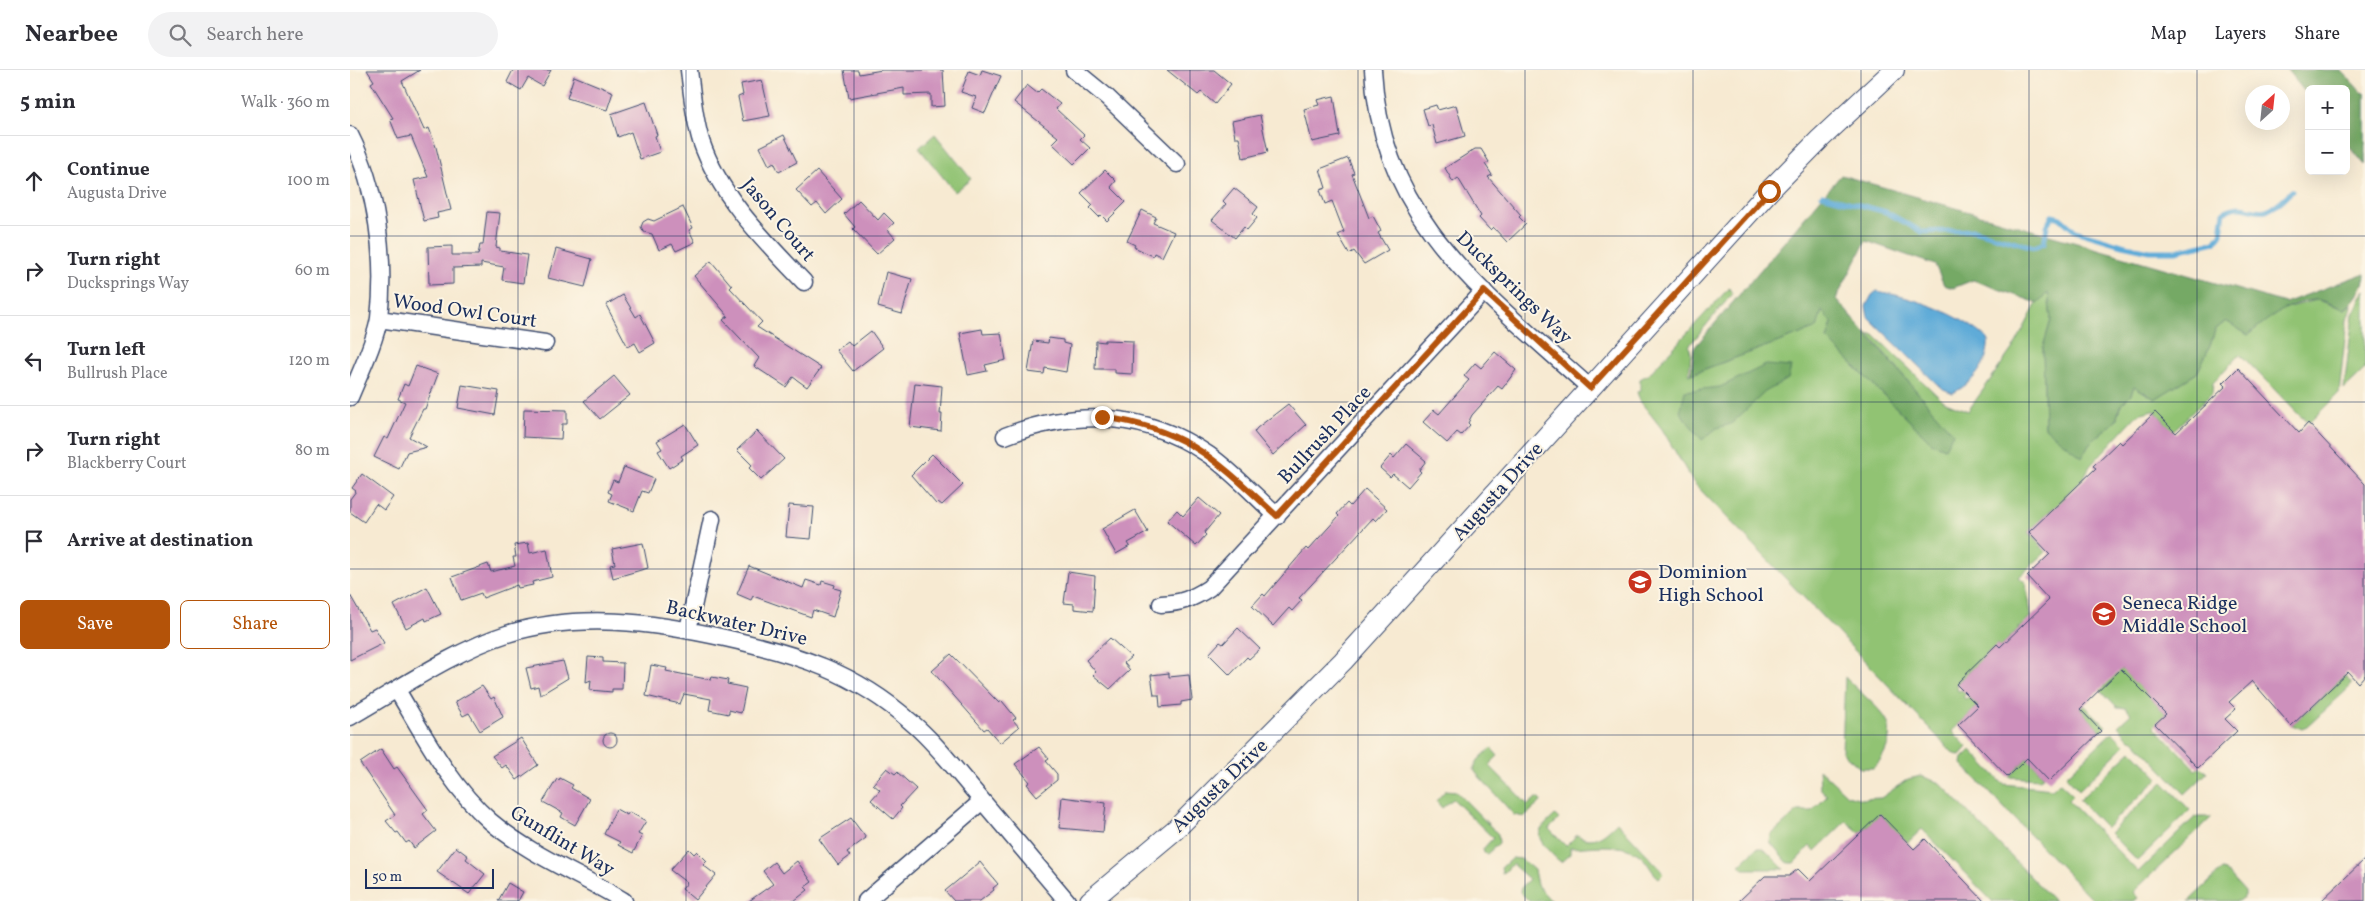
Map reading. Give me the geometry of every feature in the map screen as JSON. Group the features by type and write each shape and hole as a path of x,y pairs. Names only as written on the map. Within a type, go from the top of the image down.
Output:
{"street":[{"name":"Jason Court","path":"689,70 699,133 713,168 740,212 804,282"},
{"path":"1074,70 1107,98 1177,164"},
{"name":"Ducksprings Way","path":"1374,70 1376,106 1383,134 1392,161 1409,200 1441,247 1484,291 1590,388"},
{"name":"Augusta Drive","path":"1090,901 1176,829 1343,661 1769,191 1820,139 1894,70"},
{"path":"350,135 361,156 376,213 380,271 379,319 350,397"},
{"name":"Bullrush Place","path":"1161,604 1183,603 1194,599 1209,588 1484,291"},
{"name":"Wood Owl Court","path":"379,319 545,343"},
{"path":"1005,436 1032,425 1074,418 1102,417 1130,421 1158,429 1184,440 1208,455 1277,516"},
{"path":"688,630 712,519"},
{"name":"Backwater Drive","path":"350,717 486,642 530,628 592,620 646,623 688,630 788,653 858,684 879,696 912,723 939,750 1067,901"},
{"name":"Gunflint Way","path":"397,690 438,758 472,802 490,821 535,852 624,901"},
{"path":"866,901 982,801"}],"green space":[{"path":"2287,70 2341,70 2361,92 2365,93 2365,165 2350,147 2350,85 2305,85 2305,92"},
{"path":"935,134 971,179 955,192 919,148"},
{"path":"1841,175 2285,303 2365,273 2365,278 2359,293 2345,309 2322,301 2305,301 2279,312 2248,335 2226,321 2215,330 2210,346 2197,373 2155,399 2134,386 2131,395 2120,406 2116,421 2089,444 2082,457 2045,428 2043,347 2051,320 2048,293 2037,303 1973,280 1953,288 1944,285 1935,265 1866,241 1836,299 1953,433 1945,448 1932,443 1827,339 1832,323 1822,311 1817,328 1691,374 1694,348"},
{"path":"1729,288 1732,294 1689,346 1691,353 1689,375 1816,328 1822,310 1832,323 1827,339 1932,443 1945,447 1952,433 1869,335 1874,335 1943,401 1968,411 2015,345 2037,303 2048,292 2051,320 2043,347 2045,427 2089,444 2116,421 2120,406 2131,395 2134,386 2155,399 2197,373 2210,346 2215,330 2226,321 2248,335 2274,314 2286,308 2317,300 2345,309 2352,304 2347,320 2339,393 2310,422 2300,416 2240,354 2213,382 2212,393 2173,431 2154,410 2138,414 2090,466 2084,477 2062,499 2079,520 2072,528 2053,508 2028,532 2046,552 2019,577 2026,583 2030,617 2000,647 1997,644 1956,684 1958,691 1962,690 1966,694 1963,697 1966,699 1968,697 1978,706 1952,731 1967,747 1960,755 1954,754 1693,482 1662,429 1640,401 1637,392 1640,390 1640,379 1649,374"},
{"path":"2365,290 2365,369 2344,389 2353,314"},
{"path":"1766,365 1791,367 1788,379 1765,392 1731,424 1717,428 1702,440 1680,412 1685,391 1720,387"},
{"path":"2122,669 2166,714 2154,726 2196,770 2200,767 2207,773 2185,794 2133,739 2131,740 2118,726 2131,714 2126,708 2117,707 2101,690"},
{"path":"2345,676 2351,683 2351,686 2307,727 2302,729 2292,725"},
{"path":"1845,677 1878,709 1889,725 1889,738 1885,752 1873,768 1860,768 1842,752"},
{"path":"2084,705 2106,726 2101,731 2080,709"},
{"path":"2112,732 2125,745 2079,790 2066,776"},
{"path":"1491,748 1498,756 1489,765 1528,805 1536,798 1540,799 1541,802 1524,817 1514,815 1474,769 1478,760"},
{"path":"1971,750 2003,784 2052,789 2059,782 2073,795 2068,800 2138,872 2195,817 2212,817 2133,892 2138,898 2134,901 2094,901 1962,764 1963,758"},
{"path":"2132,750 2159,778 2106,828 2079,800"},
{"path":"2027,758 2044,776 2040,779 2009,777"},
{"path":"1819,769 1847,795 1862,799 1881,798 1908,779 1921,776 1940,783 2054,901 1992,901 1922,829 1907,843 1880,814 1860,833 1846,821 1815,851 1810,846 1794,863 1788,863 1770,842 1771,835 1798,811 1812,811 1827,796 1820,788"},
{"path":"2163,782 2190,810 2137,861 2110,833"},
{"path":"1446,790 1456,791 1498,834 1499,843 1487,854 1484,853 1483,849 1493,838 1453,799 1442,808 1436,801"},
{"path":"1555,815 1559,819 1549,829 1566,846 1577,835 1589,839 1599,837 1617,822 1664,873 1659,878 1642,857 1635,852 1608,846 1570,848 1570,854 1561,862 1544,845 1539,836 1542,828"},
{"path":"1757,848 1763,848 1784,869 1744,869 1739,865"},
{"path":"1512,858 1521,859 1534,870 1537,885 1551,901 1529,901 1520,892 1529,879 1512,864 1502,873 1501,868"},
{"path":"2222,870 2226,871 2245,892 2245,896 2238,901 2189,901"}],"water":[{"path":"1877,291 1921,302 1950,314 1988,339 1986,356 1979,371 1967,384 1953,393 1941,388 1868,317 1866,306 1872,295"}],"building":[{"path":"367,70 420,70 402,81 424,130 429,128 436,147 451,210 437,213 438,218 424,221 414,180 428,177 411,136 398,139 390,119 393,118 371,83 374,81"},
{"path":"513,70 551,70 542,86 528,78 521,90 507,82"},
{"path":"844,70 858,70 859,74 882,70 943,70 945,106 931,107 931,94 904,95 904,88 849,98"},
{"path":"982,70 1001,76 985,113 972,108 976,97 961,92 969,71 980,75"},
{"path":"1167,70 1214,70 1231,84 1215,104 1201,92 1198,95"},
{"path":"574,76 613,92 607,110 567,98"},
{"path":"762,80 770,116 743,121 738,97 743,95 741,84"},
{"path":"1027,85 1037,93 1041,89 1060,104 1056,109 1084,135 1080,139 1090,148 1074,164 1052,143 1058,137 1014,102"},
{"path":"1334,96 1340,136 1312,142 1304,109 1319,105 1317,100"},
{"path":"646,102 657,135 655,136 660,152 640,159 631,132 618,137 611,114"},
{"path":"1436,105 1438,110 1456,105 1465,136 1437,144 1432,125 1428,126 1423,109"},
{"path":"1260,115 1268,152 1243,158 1239,137 1235,137 1232,121"},
{"path":"784,135 797,162 779,172 774,162 769,165 760,147"},
{"path":"1475,149 1481,149 1489,162 1485,164 1492,175 1488,177 1521,215 1519,217 1526,224 1507,242 1493,227 1490,230 1479,218 1481,216 1458,178 1453,182 1445,168"},
{"path":"1348,158 1354,173 1352,174 1369,218 1373,216 1381,231 1378,233 1388,250 1364,264 1354,251 1349,254 1338,235 1344,232 1332,201 1325,204 1320,190 1326,188 1320,169"},
{"path":"1105,170 1116,181 1111,187 1126,202 1107,221 1101,215 1099,217 1090,208 1093,205 1081,193"},
{"path":"817,171 842,199 826,214 817,203 812,207 796,190"},
{"path":"1234,188 1258,207 1253,214 1257,218 1247,230 1244,227 1235,238 1212,220 1226,204 1223,201"},
{"path":"859,200 878,220 884,213 894,223 887,229 895,238 877,254 853,229 855,227 844,214"},
{"path":"683,207 693,228 689,230 695,242 676,251 672,244 659,250 652,234 644,232 641,227 643,222 648,219 654,221"},
{"path":"1142,210 1156,217 1153,223 1174,232 1162,257 1154,253 1153,256 1134,247 1135,245 1127,241"},
{"path":"487,212 500,213 496,247 500,248 500,251 527,255 523,283 502,280 504,267 481,263 481,267 453,268 453,284 429,285 428,247 452,246 452,255 478,255 480,245 483,245"},
{"path":"556,249 592,259 585,287 548,278"},
{"path":"711,261 732,286 730,288 762,322 757,327 821,368 807,387 793,377 786,387 754,366 759,358 723,320 728,316 694,276"},
{"path":"886,272 912,279 902,314 878,307"},
{"path":"623,295 636,317 640,314 655,343 640,352 635,343 628,347 606,305"},
{"path":"982,329 983,334 1001,333 1006,360 985,365 987,371 968,375 960,333"},
{"path":"871,331 883,348 853,371 836,350 848,341 852,346"},
{"path":"1049,338 1063,340 1063,343 1070,345 1066,372 1045,368 1044,374 1028,372 1033,341 1048,343"},
{"path":"1105,340 1133,341 1132,374 1115,373 1115,369 1095,369 1096,341 1105,342"},
{"path":"1495,352 1516,370 1502,389 1498,386 1472,415 1468,423 1470,425 1461,435 1457,432 1447,443 1423,422 1434,410 1439,414 1469,380 1464,376 1475,363 1481,368"},
{"path":"416,366 438,374 425,409 423,409 409,437 427,447 407,452 399,469 374,457 384,437 388,439 405,402 398,399 404,384 408,386"},
{"name":"Seneca Ridge Middle School","path":"2238,368 2299,433 2308,423 2365,484 2365,675 2358,683 2348,672 2291,726 2252,681 2229,702 2236,709 2225,719 2237,731 2198,768 2155,724 2166,714 2121,669 2080,709 2101,731 2049,781 2027,758 2008,777 1958,725 1978,706 1956,684 1997,644 2000,647 2049,600 2027,576 2050,554 2029,532 2096,468 2093,466 2119,441 2122,444 2155,412 2176,433 2226,386 2223,383"},
{"path":"614,376 630,395 600,419 584,401"},
{"path":"915,383 942,386 941,431 910,427"},
{"path":"462,385 499,391 495,415 458,408"},
{"path":"1288,404 1306,425 1273,455 1254,432"},
{"path":"524,409 567,410 567,424 562,424 561,439 523,437"},
{"path":"685,424 698,445 681,456 683,459 669,468 658,451 662,449 657,441"},
{"path":"757,431 784,459 761,480 749,468 752,465 737,450"},
{"path":"1406,444 1426,461 1419,470 1421,472 1408,487 1393,474 1390,477 1380,468 1391,455 1394,458"},
{"path":"932,454 963,485 942,505 938,502 936,504 911,475"},
{"path":"624,467 654,479 648,493 642,491 634,511 609,501 612,494 608,492 613,480 618,482"},
{"path":"362,474 393,497 384,510 376,504 364,522 350,512 350,499 356,491 352,488"},
{"path":"1365,489 1387,509 1376,521 1373,518 1299,598 1302,600 1292,611 1289,608 1273,626 1252,606 1263,594 1265,596 1306,548 1308,550 1339,516 1337,514 1347,503 1350,506"},
{"path":"1199,498 1219,515 1196,546 1167,521 1177,510 1183,516"},
{"path":"789,505 814,507 811,539 786,537"},
{"path":"1135,510 1148,532 1128,543 1130,546 1116,554 1102,529"},
{"path":"528,543 530,553 547,549 552,577 532,582 533,585 518,588 517,585 483,598 481,593 461,600 452,577 488,564 491,572 515,566 513,557 516,557 514,545"},
{"path":"643,543 648,568 613,578 610,565 615,564 612,549"},
{"path":"749,566 803,588 806,580 821,585 822,581 835,585 834,588 841,590 833,617 813,610 811,617 753,596 751,600 737,594"},
{"path":"1068,572 1095,576 1093,611 1074,609 1074,604 1064,603"},
{"path":"427,587 441,614 426,621 425,618 406,628 394,605"},
{"path":"350,595 370,630 375,628 384,643 350,660"},
{"path":"1238,628 1260,649 1249,659 1247,657 1230,675 1209,654 1220,642 1223,644"},
{"path":"1110,638 1131,657 1124,663 1130,670 1110,689 1093,675 1096,672 1086,660"},
{"path":"951,654 999,703 1002,701 1016,718 1013,720 1019,727 1000,743 987,728 984,730 932,671"},
{"path":"588,657 603,658 603,662 623,663 622,689 612,689 612,692 590,690 591,680 586,682"},
{"path":"563,661 568,678 540,695 538,686 531,688 526,668"},
{"path":"651,665 667,668 666,671 711,680 712,677 728,680 727,684 746,688 741,713 729,710 729,714 709,710 711,699 684,694 680,704 646,696"},
{"path":"1169,673 1169,677 1189,675 1192,700 1181,702 1181,705 1160,707 1159,695 1154,695 1151,675"},
{"path":"482,686 491,699 494,697 503,717 480,731 469,713 463,716 455,702"},
{"path":"607,733 613,733 617,740 613,747 607,747 603,743 603,737"},
{"path":"521,738 538,765 517,780 506,765 502,768 492,756"},
{"path":"1039,747 1049,759 1046,761 1057,774 1057,780 1037,796 1027,784 1030,782 1015,764"},
{"path":"381,749 394,769 397,767 428,810 423,814 436,831 414,848 409,841 406,843 386,821 395,815 360,763"},
{"path":"887,768 895,774 897,772 916,789 900,806 902,808 893,819 871,800 880,790 873,784"},
{"path":"560,778 573,785 571,788 590,799 575,825 561,817 563,813 543,802 557,779 559,780"},
{"path":"1062,797 1106,803 1103,832 1059,828"},
{"path":"616,809 627,815 629,812 646,821 638,834 642,836 633,853 618,845 620,842 604,834"},
{"path":"1880,814 1914,849 1925,839 1984,901 1739,901 1765,876 1789,876 1798,869 1810,881"},
{"path":"851,818 866,838 847,852 850,856 838,865 819,839"},
{"path":"456,847 468,856 466,859 485,874 469,894 437,872"},
{"path":"689,849 694,854 697,851 707,861 703,865 716,875 695,900 682,889 687,883 670,870"},
{"path":"2365,859 2365,901 2321,901"},
{"path":"797,861 812,882 805,887 808,890 794,901 749,901 773,884 763,871 774,862 782,873"},
{"path":"980,862 998,884 993,888 994,890 980,901 954,901 945,891"},
{"path":"508,883 523,892 518,901 498,901"}],"waterway":[{"path":"1822,195 1886,212 1922,232 1973,230 2034,247 2044,243 2047,226 2052,216 2060,218 2075,231 2122,245 2150,251 2176,251 2215,242 2221,234 2224,212 2238,207 2261,211 2270,209 2292,191"}],"place":[{"name":"Dominion High School","path":"1640,582"},
{"name":"Seneca Ridge Middle School","path":"2104,614"}],"route":[{"path":"1102,417 1130,421 1158,429 1184,440 1219,463 1277,516 1484,291 1590,388 1769,191"}]}
